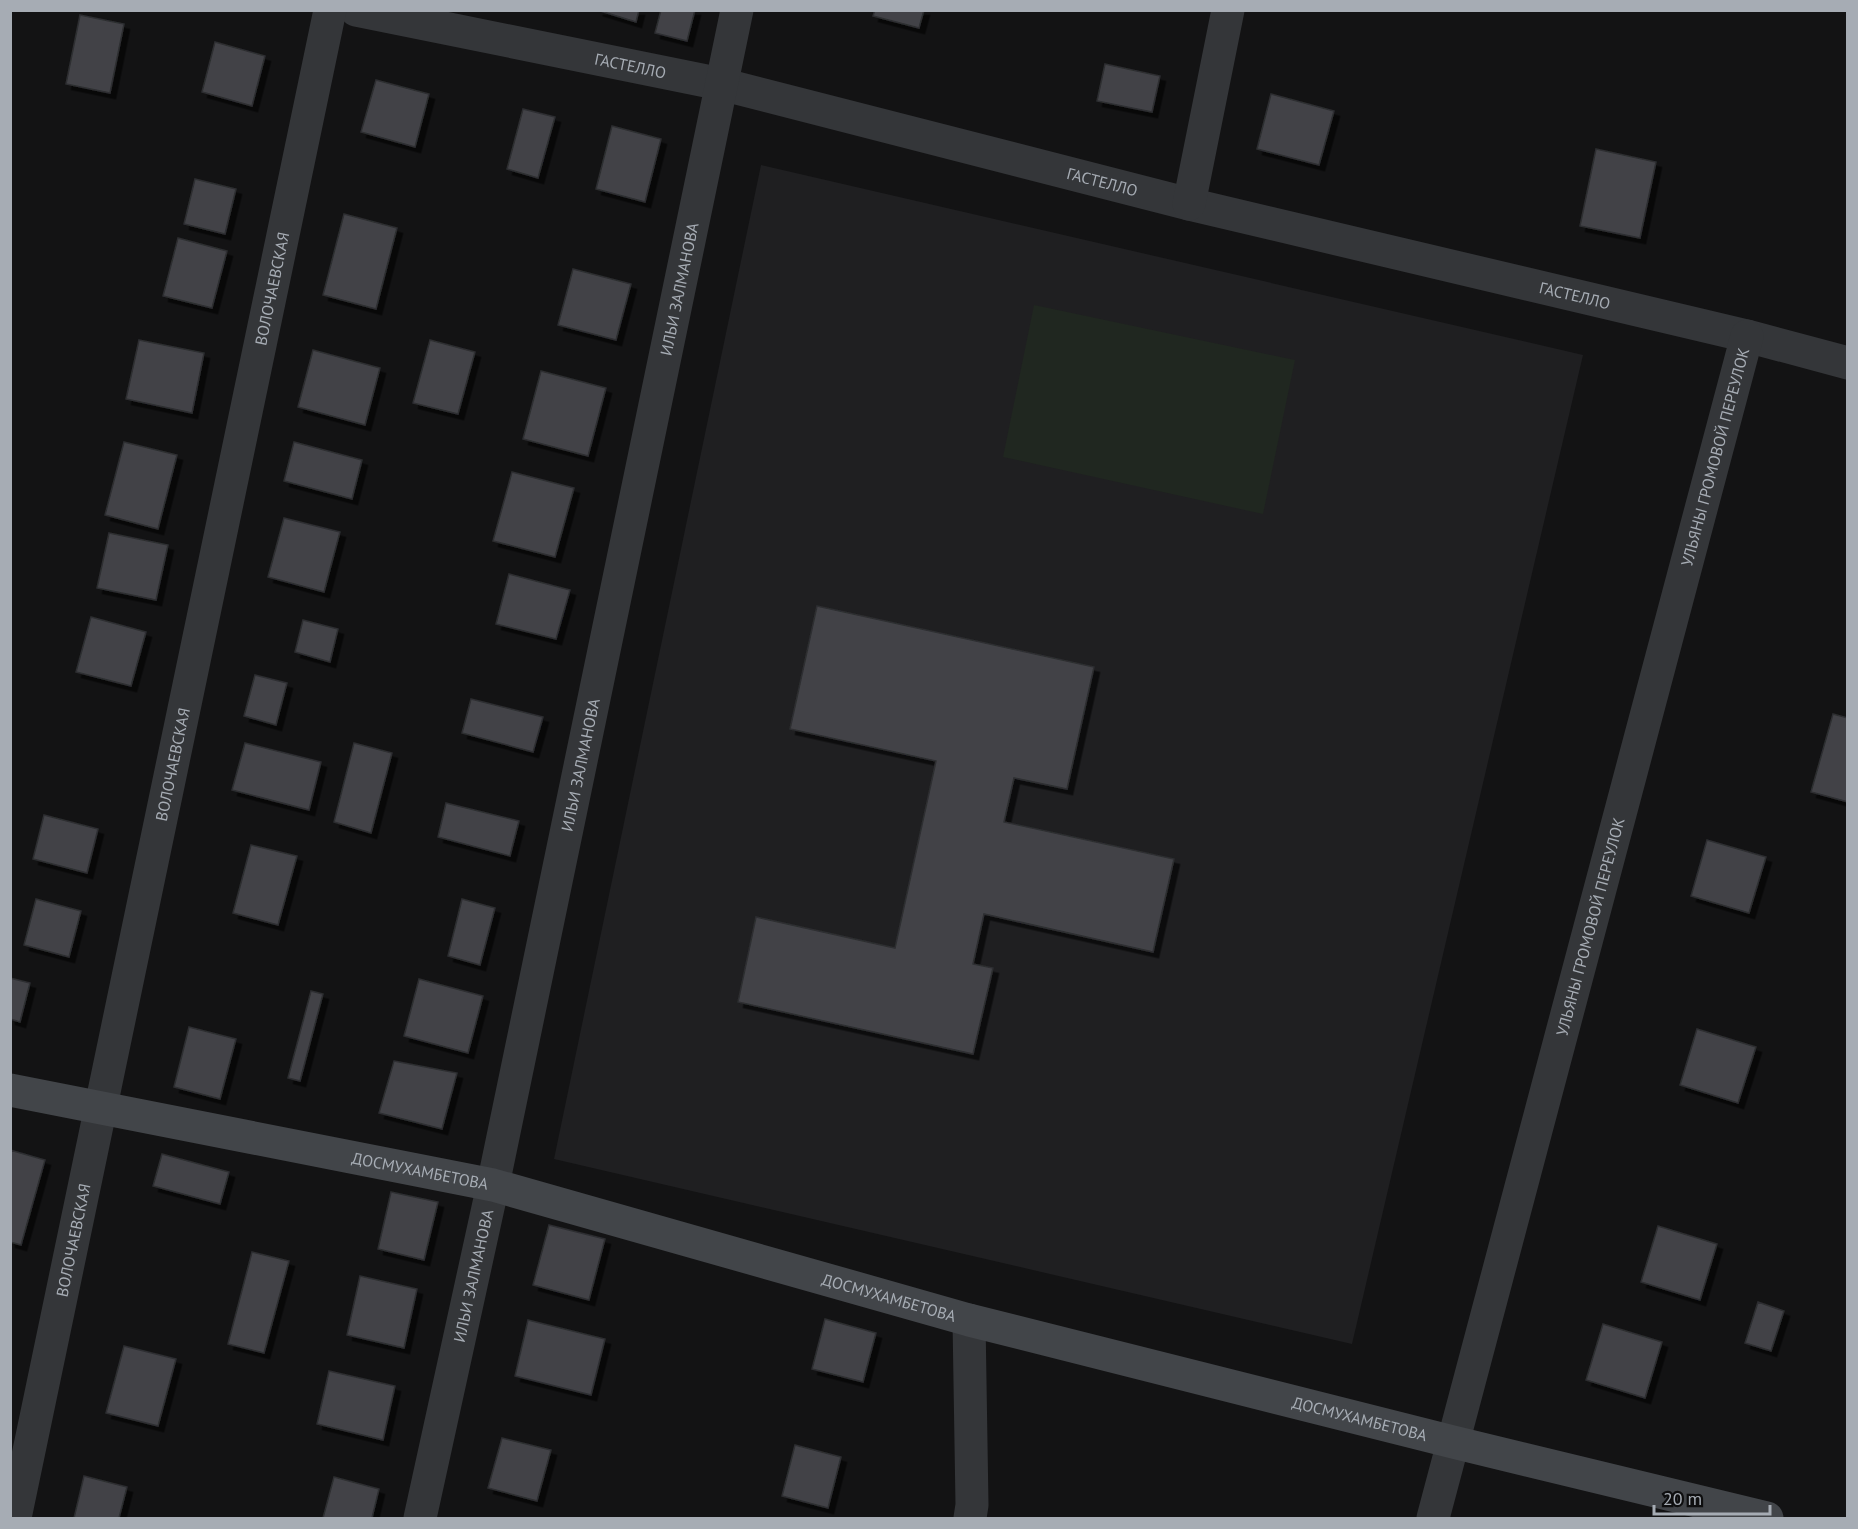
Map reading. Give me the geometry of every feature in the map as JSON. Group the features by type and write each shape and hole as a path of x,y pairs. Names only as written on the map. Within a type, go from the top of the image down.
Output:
{"street":[{"name":"ВОЛОЧАЕВСКАЯ","path":"15,1518 330,10"},
{"name":"ГАСТЕЛЛО","path":"356,10 721,84 1189,204 1747,336 1848,363"},
{"name":"ИЛЬИ ЗАЛМАНОВА","path":"420,1518 493,1185 737,10"},
{"path":"1189,204 1228,10"},
{"name":"УЛЬЯНЫ ГРОМОВОЙ ПЕРЕУЛОК","path":"1433,1518 1747,336"},
{"name":"ДОСМУХАМБЕТОВА","path":"10,1090 493,1185 969,1320 1453,1442 1767,1518"},
{"path":"969,1320 972,1505 970,1518"}],"shaded area":[{"path":"761,165 1583,355 1352,1344 554,1159"},
{"path":"1034,305 1295,360 1263,514 1003,457"}],"building":[{"path":"597,10 639,10 636,22"},
{"path":"661,10 695,10 687,41 655,33"},
{"path":"875,10 924,10 919,28 873,16"},
{"path":"80,15 124,24 110,93 66,84"},
{"path":"215,42 265,56 252,106 202,92"},
{"path":"1105,64 1160,76 1152,112 1097,101"},
{"path":"376,80 429,94 415,147 361,132"},
{"path":"1271,94 1334,111 1319,165 1257,149"},
{"path":"523,109 555,117 538,178 507,169"},
{"path":"612,126 661,139 645,202 596,189"},
{"path":"1596,149 1656,162 1640,238 1580,226"},
{"path":"195,179 236,189 225,234 184,224"},
{"path":"344,214 397,228 376,309 323,295"},
{"path":"178,238 227,251 212,308 163,296"},
{"path":"573,269 631,284 616,340 558,325"},
{"path":"139,340 204,353 192,413 126,399"},
{"path":"430,340 475,352 458,414 413,403"},
{"path":"313,350 380,368 365,425 298,407"},
{"path":"541,371 606,388 588,456 523,439"},
{"path":"124,442 177,455 158,529 105,515"},
{"path":"294,442 362,460 352,499 284,481"},
{"path":"512,472 574,488 555,557 493,541"},
{"path":"284,518 340,532 324,592 268,577"},
{"path":"109,533 168,545 156,600 97,588"},
{"path":"509,574 570,590 556,639 496,624"},
{"path":"817,606 1094,667 1067,789 1014,778 1004,822 1174,859 1153,952 984,914 973,964 993,968 973,1054 738,1002 756,917 895,948 936,761 790,729"},
{"path":"91,617 146,632 131,686 76,672"},
{"path":"303,620 338,629 330,662 295,652"},
{"path":"255,675 287,683 276,725 244,716"},
{"path":"471,699 543,717 533,752 462,733"},
{"path":"1833,714 1848,718 1848,802 1811,792"},
{"path":"245,743 321,762 309,810 232,790"},
{"path":"354,743 392,753 371,833 334,822"},
{"path":"446,803 519,821 510,856 438,837"},
{"path":"44,815 98,829 87,873 33,859"},
{"path":"1707,840 1766,857 1749,913 1691,896"},
{"path":"251,845 297,856 278,925 233,913"},
{"path":"36,899 81,911 69,957 24,945"},
{"path":"462,899 495,908 480,965 448,956"},
{"path":"10,978 30,983 20,1022 10,1019"},
{"path":"419,979 483,996 468,1053 404,1036"},
{"path":"311,991 323,994 300,1081 288,1078"},
{"path":"189,1027 236,1039 220,1099 174,1087"},
{"path":"1697,1029 1756,1047 1738,1103 1680,1085"},
{"path":"394,1061 457,1073 442,1129 379,1113"},
{"path":"10,1150 45,1160 21,1245 10,1242"},
{"path":"162,1154 229,1172 220,1204 153,1186"},
{"path":"391,1192 438,1202 424,1260 378,1249"},
{"path":"549,1225 605,1239 589,1300 533,1285"},
{"path":"1658,1226 1717,1244 1700,1300 1641,1282"},
{"path":"252,1252 289,1261 264,1353 228,1344"},
{"path":"360,1276 417,1289 404,1348 347,1335"},
{"path":"1758,1302 1784,1311 1771,1351 1745,1343"},
{"path":"825,1319 876,1333 863,1382 812,1369"},
{"path":"528,1320 605,1339 591,1395 515,1376"},
{"path":"1603,1324 1662,1342 1645,1398 1586,1380"},
{"path":"124,1346 176,1359 158,1426 106,1413"},
{"path":"329,1371 395,1386 383,1440 317,1424"},
{"path":"502,1438 551,1450 537,1501 488,1488"},
{"path":"795,1445 841,1457 828,1508 782,1496"},
{"path":"84,1476 127,1487 119,1518 74,1518"},
{"path":"334,1477 379,1489 372,1518 323,1518"}]}
